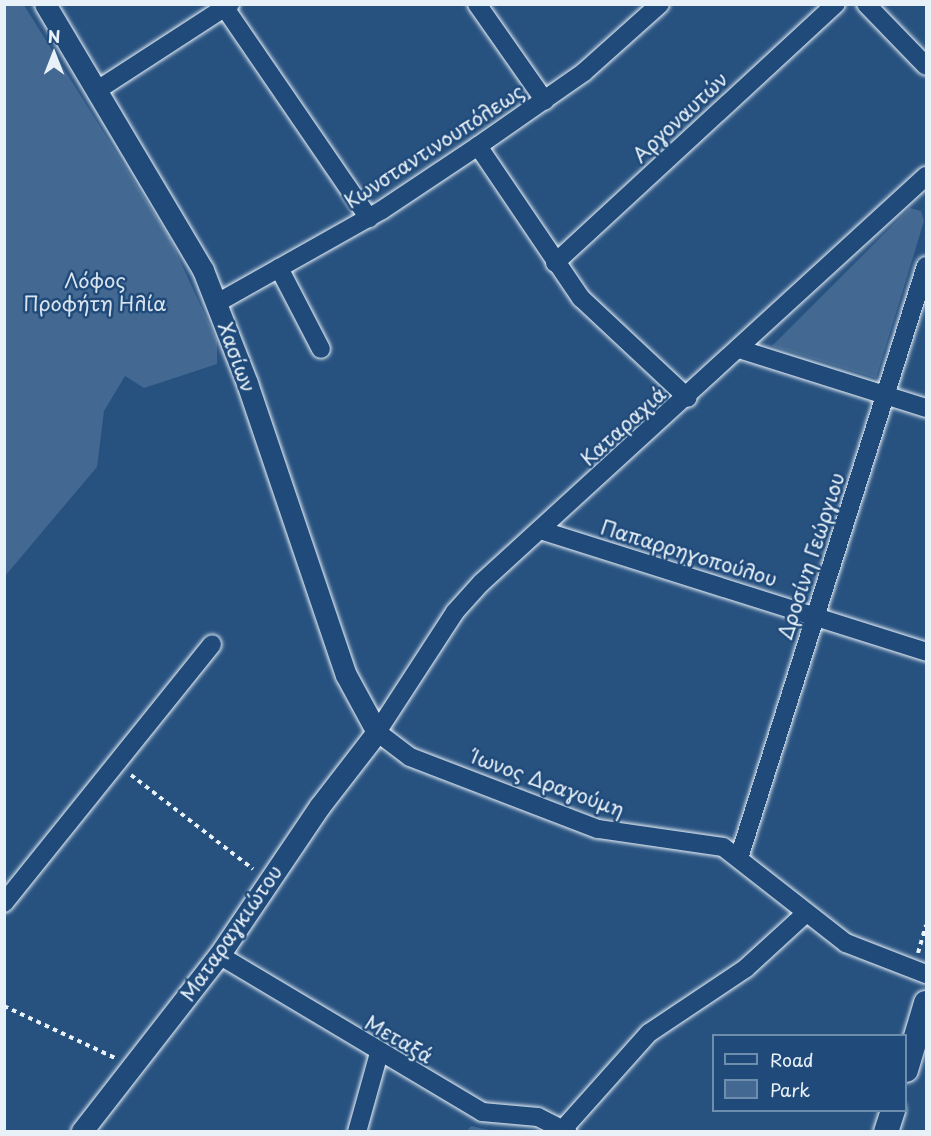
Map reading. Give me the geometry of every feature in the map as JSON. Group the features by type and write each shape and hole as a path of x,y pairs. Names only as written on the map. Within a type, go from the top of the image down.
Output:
{"main road":[{"path":"907,1067 927,1003"},
{"path":"886,1131 892,1112"}],"street":[{"name":"Χασίων","path":"45,4 176,219 217,303 346,675 377,732"},
{"path":"477,4 545,101"},
{"name":"Αργοναυτών","path":"555,263 836,4"},
{"path":"866,4 927,66"},
{"path":"96,91 228,6 369,218"},
{"name":"Κωνσταντινουπόλεως","path":"217,303 369,218 545,101 651,8"},
{"path":"478,146 555,263 597,318 688,398"},
{"name":"Καταραχιά","path":"377,732 455,612 540,530 742,350 927,176"},
{"name":"Δροσίνη Γεώργιου","path":"739,858 927,266"},
{"path":"279,268 321,349"},
{"path":"742,350 927,408"},
{"name":"Παπαρρηγοπούλου","path":"540,530 927,652"},
{"path":"4,903 212,644"},
{"name":"Ίωνος Δραγούμη","path":"377,732 410,757 598,829 712,843 739,858 806,913 855,948 927,974"},
{"name":"Ματαραγκιώτου","path":"81,1131 219,956 268,880 377,732"},
{"path":"566,1130 649,1033 746,968 806,913"},
{"name":"Μεταξά","path":"219,956 379,1053 482,1112 534,1116 566,1130"},
{"path":"357,1131 379,1053"}],"path":[{"path":"116,764 268,880"},
{"path":"4,1006 132,1066"}],"green space":[{"name":"Λόφος Προφήτη Ηλία","path":"4,5 24,5 170,239 217,341 217,364 144,388 125,376 104,411 97,467 5,576"},
{"path":"910,208 921,211 924,221 876,378 772,346"},
{"path":"471,1126 489,1130 534,1131 467,1131"}]}
